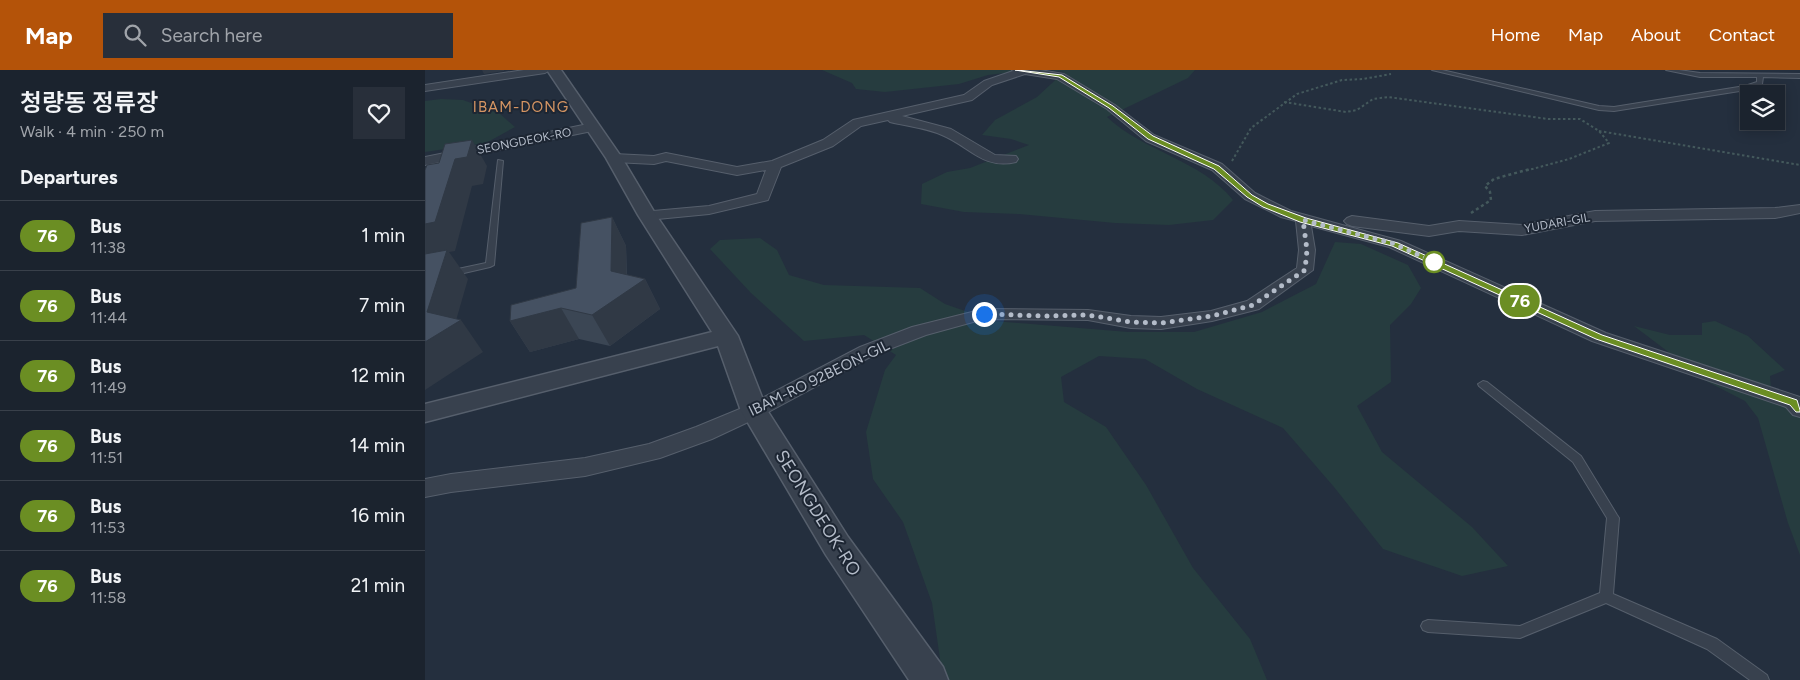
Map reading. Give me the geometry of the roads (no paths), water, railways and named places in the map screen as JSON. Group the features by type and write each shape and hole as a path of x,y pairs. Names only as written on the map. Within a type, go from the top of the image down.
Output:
{"street":[{"path":"425,88 545,70"},
{"name":"SEONGDEOK-RO","path":"554,70 614,158 647,215 726,336 753,411 837,546 930,680"},
{"path":"614,158 655,160 666,157 737,171 775,165 828,143 857,123 967,98 988,83 1020,71 1060,76 1111,107 1150,138 1224,172 1250,196 1294,217 1395,244 1599,337 1793,402 1800,410"},
{"path":"882,118 934,127 947,132 992,159 1011,159"},
{"name":"SEONGDEOK-RO","path":"425,161 593,127"},
{"path":"647,215 709,210 763,197 775,165"},
{"name":"YUDARI-GIL","path":"1294,217 1317,216 1429,231 1459,226 1522,230 1595,216 1775,213 1800,209"},
{"name":"IBAM-RO 92BEON-GIL","path":"425,488 451,483 585,467 653,452 704,433 753,411 867,351 919,331 984,314 1088,315 1131,322 1161,323 1212,316 1253,305 1305,270 1307,250 1294,217"},
{"path":"425,413 726,336"}],"lane":[{"path":"1435,70 1599,108 1614,108 1746,88 1760,83 1760,76"},
{"path":"1669,70 1700,75 1800,76"},
{"path":"425,280 490,265 499,161"},
{"path":"1483,384 1577,459 1613,518 1606,597"},
{"path":"1428,626 1520,632 1606,597 1711,644 1762,680"}],"district":[{"name":"IBAM-DONG","path":"521,107"}]}
